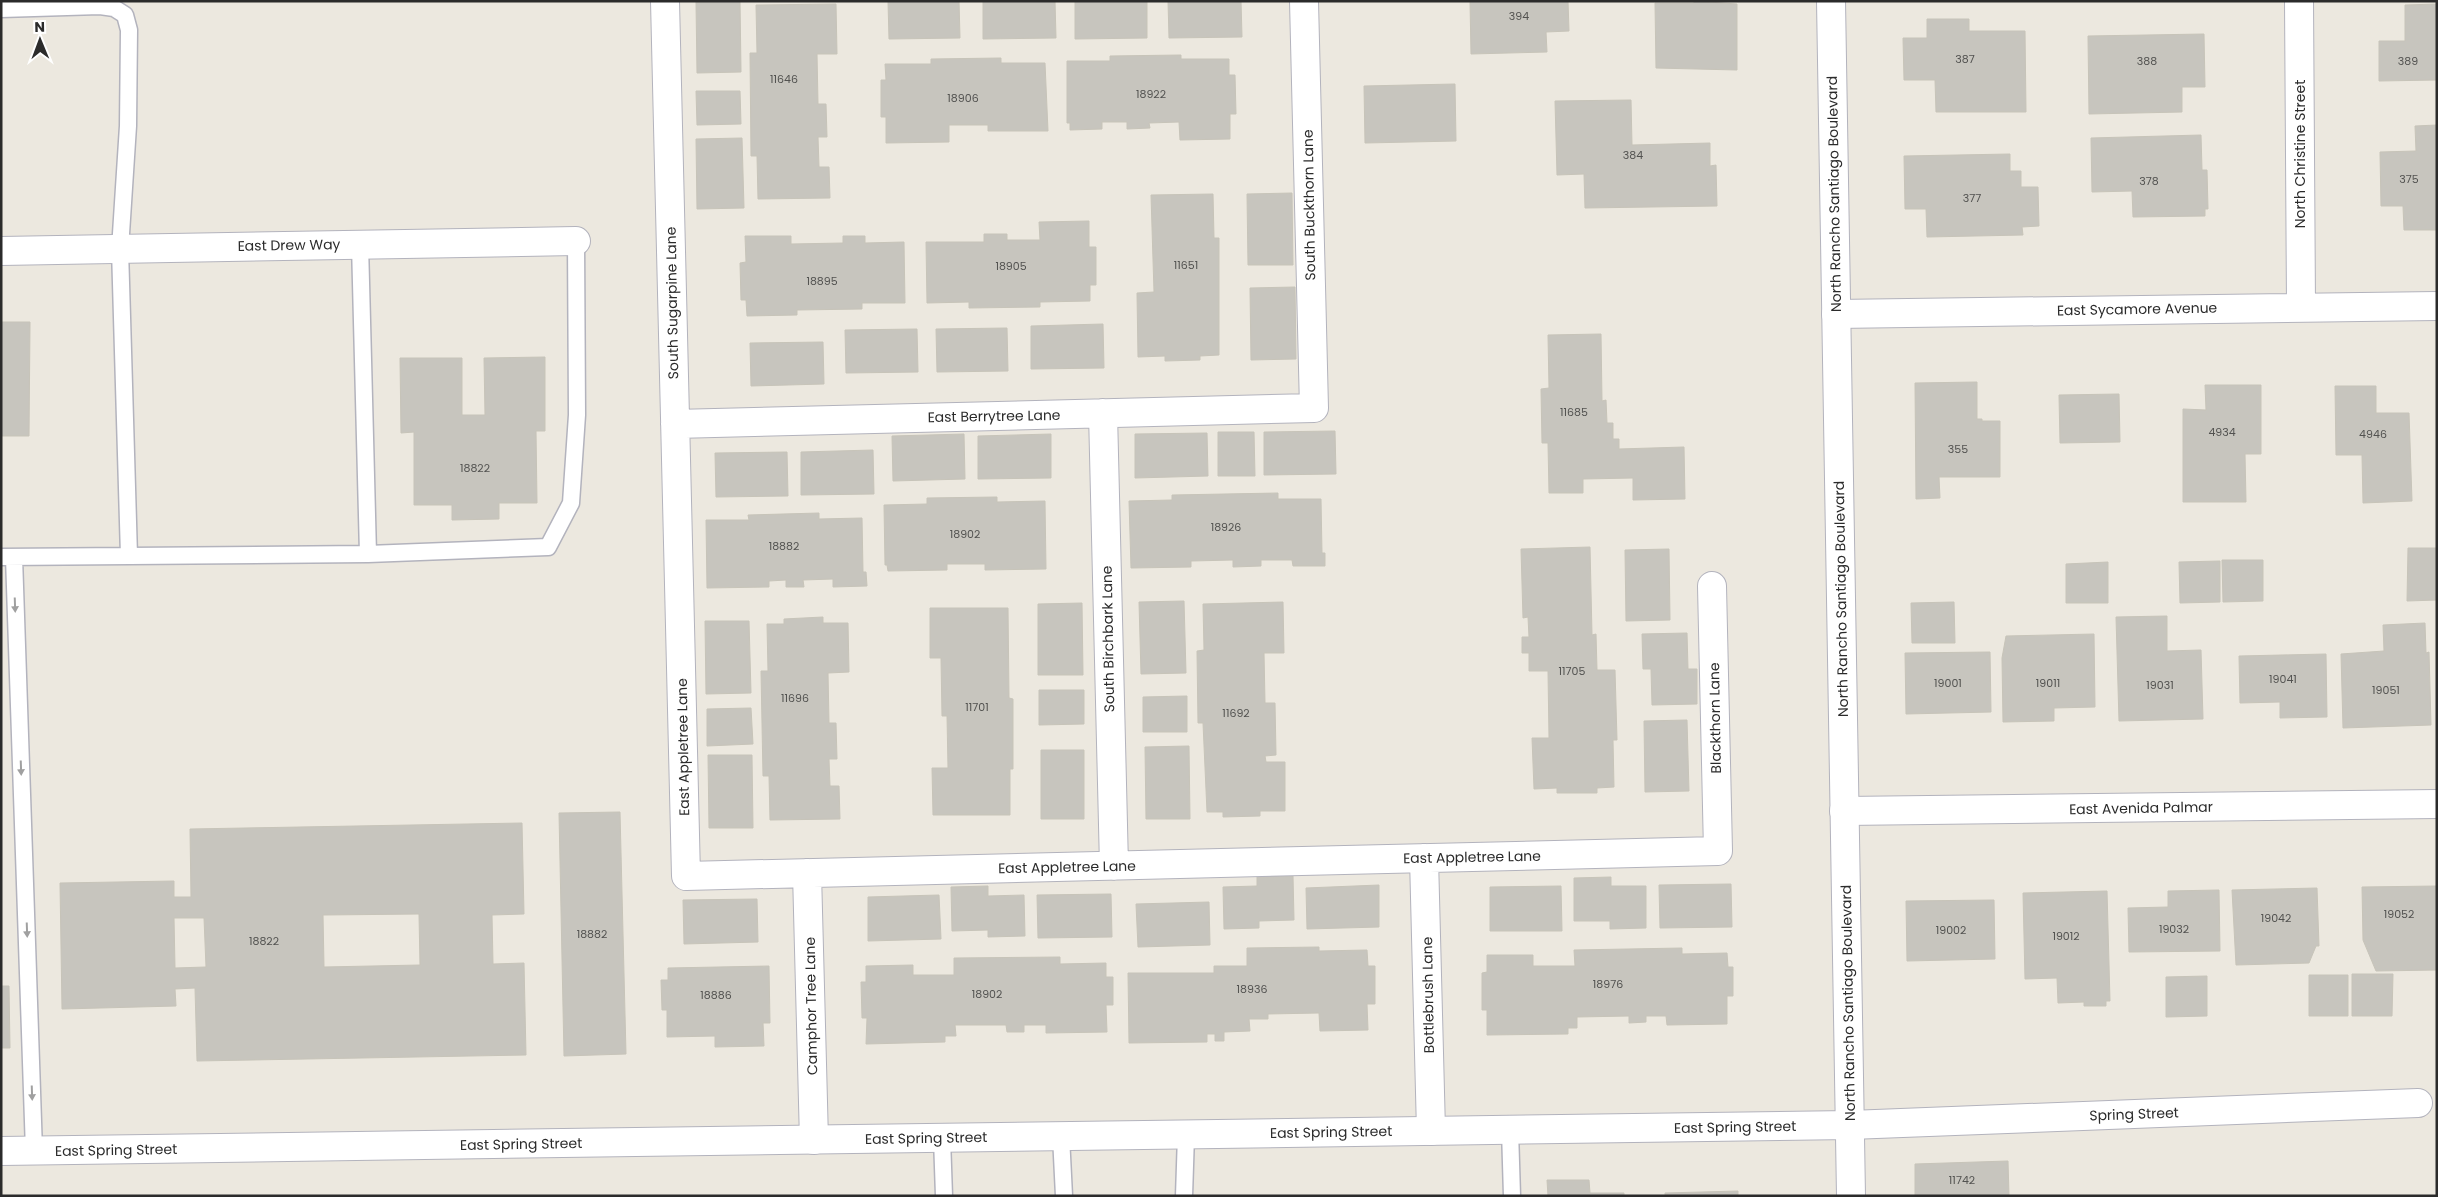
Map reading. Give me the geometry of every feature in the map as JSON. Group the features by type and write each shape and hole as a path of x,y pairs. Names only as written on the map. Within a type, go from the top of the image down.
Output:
{"street":[{"name":"South Sugarpine Lane","path":"665,1 679,605"},
{"name":"South Buckthorn Lane","path":"1304,1 1314,408"},
{"name":"North Rancho Santiago Boulevard","path":"1831,1 1851,1196"},
{"name":"North Christine Street","path":"2299,1 2301,306"},
{"name":"East Drew Way","path":"1,251 576,241"},
{"name":"East Sycamore Avenue","path":"1836,314 2301,306 2437,306"},
{"name":"East Berrytree Lane","path":"675,424 1314,408"},
{"name":"South Birchbark Lane","path":"1103,413 1114,866"},
{"name":"Blackthorn Lane","path":"1712,586 1718,850"},
{"name":"East Appletree Lane","path":"679,605 686,876 1718,850"},
{"name":"East Avenida Palmar","path":"1844,811 2437,804"},
{"name":"Bottlebrush Lane","path":"1424,858 1431,1131"},
{"name":"Camphor Tree Lane","path":"808,873 814,1140"},
{"name":"Spring Street","path":"1850,1125 2418,1103"},
{"name":"East Spring Street","path":"1,1151 1850,1125"}],"lane":[{"path":"1,9 100,6 114,8 125,15 129,30 128,126 120,249 129,556"},
{"path":"34,1151 7,557 368,554 548,547 571,503 577,415 576,241"},
{"path":"360,244 368,554"},
{"path":"1510,1130 1512,1196"},
{"path":"1184,1196 1186,1135"},
{"path":"1061,1136 1064,1196"},
{"path":"942,1138 944,1196"}],"building":[{"path":"740,1 741,72 697,73 696,2"},
{"path":"888,1 959,1 960,38 889,39"},
{"path":"983,1 1055,1 1056,38 983,39"},
{"path":"1075,1 1147,1 1147,38 1075,39"},
{"path":"1168,1 1241,1 1242,37 1169,38"},
{"path":"1470,1 1568,1 1569,31 1546,32 1547,52 1471,54"},
{"path":"1694,1 1737,4 1737,70 1656,68 1655,3 1694,3"},
{"path":"836,4 837,54 817,54 818,104 826,104 827,137 818,137 819,167 829,167 830,198 758,199 757,156 751,156 750,53 757,53 756,5"},
{"path":"2437,4 2437,80 2379,81 2379,41 2405,41 2405,5"},
{"path":"1927,19 1969,19 1969,31 2025,31 2026,112 1936,112 1935,80 1904,80 1903,38 1927,38"},
{"path":"2204,34 2205,87 2182,87 2182,112 2089,114 2088,36"},
{"path":"1181,55 1181,59 1229,59 1229,75 1235,75 1236,114 1230,114 1230,139 1180,140 1179,122 1149,123 1150,128 1127,129 1127,122 1102,122 1102,129 1070,130 1070,123 1067,123 1067,61 1110,61 1110,56"},
{"path":"1001,58 1001,63 1045,63 1048,131 988,131 988,125 949,125 949,142 886,143 886,117 881,117 881,80 886,80 885,64 931,64 931,59"},
{"path":"1455,84 1456,141 1365,143 1364,86"},
{"path":"696,91 740,91 741,124 697,125"},
{"path":"1631,100 1632,145 1710,143 1710,166 1716,165 1717,206 1585,208 1584,174 1557,175 1555,101"},
{"path":"2437,125 2437,230 2404,230 2403,206 2381,206 2380,152 2416,151 2415,126"},
{"path":"2201,135 2202,170 2207,170 2208,209 2205,209 2205,216 2133,217 2132,191 2092,192 2091,138"},
{"path":"742,138 744,208 697,209 696,139"},
{"path":"2010,154 2010,171 2021,171 2021,187 2038,187 2039,226 2022,227 2023,235 1927,237 1926,209 1905,209 1904,156"},
{"path":"1292,193 1293,265 1248,265 1247,194"},
{"path":"1213,194 1214,238 1219,238 1219,355 1200,356 1200,360 1165,361 1165,356 1138,357 1137,293 1154,292 1151,195"},
{"path":"1089,221 1089,247 1096,247 1096,285 1090,285 1090,301 1040,302 1040,307 969,308 969,302 927,303 926,242 984,242 984,234 1007,234 1007,240 1040,240 1039,222"},
{"path":"745,236 791,236 791,244 843,243 843,236 865,236 865,243 904,242 905,303 862,303 862,309 797,310 797,315 747,316 746,300 741,300 740,263 746,262"},
{"path":"1295,287 1296,359 1251,360 1250,288"},
{"path":"1,322 30,322 29,436 1,436"},
{"path":"1103,324 1104,368 1031,369 1031,326"},
{"path":"1007,328 1008,371 937,372 936,329"},
{"path":"917,329 918,372 846,373 845,330"},
{"path":"1601,334 1602,401 1606,400 1607,423 1613,423 1613,439 1619,439 1619,449 1684,447 1685,499 1633,500 1633,478 1583,479 1583,493 1549,493 1548,443 1542,443 1541,389 1549,388 1548,335"},
{"path":"823,342 824,384 751,386 750,343"},
{"path":"545,357 545,431 536,431 537,503 499,503 499,519 452,520 452,505 414,505 414,432 401,433 400,358 462,358 462,415 485,415 484,358"},
{"path":"1977,382 1977,419 1982,419 1982,421 2000,421 2000,477 1939,477 1940,498 1916,499 1915,383"},
{"path":"2205,385 2261,385 2261,454 2245,454 2246,502 2183,502 2183,409 2206,410"},
{"path":"2335,386 2376,386 2376,413 2409,413 2412,501 2363,503 2362,455 2336,455"},
{"path":"2119,394 2120,442 2060,443 2059,395"},
{"path":"1335,431 1336,474 1264,475 1264,432"},
{"path":"1218,432 1254,432 1255,476 1218,476"},
{"path":"1207,433 1208,476 1135,478 1135,434"},
{"path":"964,434 965,479 893,481 892,436"},
{"path":"1051,434 1051,478 978,479 978,436"},
{"path":"873,450 874,494 801,495 801,452"},
{"path":"787,452 788,496 716,497 715,453"},
{"path":"1278,493 1278,499 1321,499 1322,553 1325,553 1325,566 1293,566 1292,560 1261,560 1261,566 1233,567 1233,560 1191,561 1191,567 1131,568 1129,501 1172,500 1172,495"},
{"path":"997,497 997,502 1045,501 1046,569 985,570 985,564 947,564 947,570 888,571 887,565 885,565 884,505 927,504 927,498"},
{"path":"819,513 819,519 862,518 863,572 866,572 867,586 833,587 833,579 803,580 804,587 786,587 786,580 769,581 769,587 707,588 706,520 749,520 748,515"},
{"path":"1590,547 1592,635 1596,634 1597,670 1615,670 1617,740 1613,740 1614,787 1597,788 1597,793 1557,793 1557,788 1534,789 1532,738 1549,738 1548,671 1529,671 1529,653 1522,653 1522,637 1529,637 1528,617 1523,618 1521,549"},
{"path":"2408,548 2437,548 2437,600 2407,601"},
{"path":"1669,549 1670,620 1626,621 1625,550"},
{"path":"2222,560 2263,560 2263,601 2223,602"},
{"path":"2220,561 2220,602 2180,603 2179,562"},
{"path":"2108,562 2108,603 2066,603 2066,564"},
{"path":"1184,601 1186,673 1141,674 1139,602"},
{"path":"1283,602 1284,653 1264,653 1265,703 1275,703 1276,755 1265,756 1266,762 1285,762 1285,811 1260,811 1260,816 1223,817 1223,812 1207,812 1203,723 1198,723 1197,651 1204,650 1203,604"},
{"path":"1954,602 1955,643 1912,643 1911,603"},
{"path":"1082,603 1083,675 1038,675 1038,604"},
{"path":"930,608 1008,608 1009,698 1013,699 1013,769 1010,769 1010,815 933,815 932,768 948,768 947,716 942,716 941,658 930,658"},
{"path":"2167,616 2167,651 2201,650 2203,719 2119,721 2116,617"},
{"path":"823,617 823,623 848,623 849,672 828,673 829,723 836,723 837,759 829,759 830,786 839,786 840,819 770,820 769,776 763,776 761,671 768,671 767,624 784,624 784,619"},
{"path":"705,621 749,621 751,693 706,694"},
{"path":"2425,623 2426,653 2429,652 2431,725 2343,728 2341,654 2384,651 2383,625"},
{"path":"1687,633 1688,669 1697,669 1697,704 1652,705 1651,669 1643,669 1642,634"},
{"path":"2094,634 2095,707 2054,708 2054,721 2003,722 2002,658 2006,636"},
{"path":"1990,652 1991,712 1906,714 1905,653"},
{"path":"2326,654 2327,717 2280,718 2280,702 2240,703 2239,656"},
{"path":"1039,690 1084,690 1084,724 1039,725"},
{"path":"1187,696 1187,732 1143,732 1143,697"},
{"path":"751,708 753,744 707,746 707,709"},
{"path":"1687,720 1689,791 1645,792 1644,721"},
{"path":"1189,746 1190,819 1146,819 1145,747"},
{"path":"1041,750 1084,750 1084,819 1041,819"},
{"path":"708,755 752,755 753,828 709,828"},
{"path":"620,812 626,1054 564,1056 559,813"},
{"path":"522,823 524,914 492,915 493,964 524,963 526,1055 197,1061 195,988 175,989 176,1006 62,1009 60,883 174,881 174,897 191,897 190,829","holes":["419,914 420,965 324,967 323,915","174,918 204,918 206,967 175,968"]},
{"path":"1293,876 1294,920 1259,921 1259,928 1224,929 1223,887 1257,886 1257,877"},
{"path":"1611,877 1611,886 1646,886 1646,928 1610,929 1610,921 1574,921 1574,878"},
{"path":"1731,884 1732,927 1660,928 1659,885"},
{"path":"1379,885 1379,927 1307,929 1306,888"},
{"path":"988,886 988,896 1024,895 1025,936 988,937 988,930 952,931 951,887"},
{"path":"1561,886 1562,931 1490,931 1490,887"},
{"path":"2437,886 2437,970 2376,971 2363,940 2362,887"},
{"path":"2317,888 2319,946 2316,946 2309,963 2236,965 2232,890"},
{"path":"2219,890 2220,951 2129,952 2128,908 2168,907 2168,891"},
{"path":"2107,891 2110,1001 2106,1001 2106,1006 2084,1006 2084,1002 2058,1003 2057,978 2025,979 2023,893"},
{"path":"1111,894 1112,937 1038,938 1037,895"},
{"path":"939,895 941,939 868,941 868,897"},
{"path":"757,899 758,942 684,944 683,900"},
{"path":"1994,900 1995,959 1907,961 1906,901"},
{"path":"1209,902 1210,945 1138,947 1136,904"},
{"path":"1319,947 1319,951 1367,950 1368,966 1375,966 1375,1004 1367,1004 1368,1030 1320,1031 1319,1013 1268,1014 1268,1019 1249,1019 1250,1031 1224,1032 1224,1041 1215,1041 1215,1034 1207,1034 1207,1042 1129,1043 1128,973 1214,973 1214,966 1247,966 1247,948"},
{"path":"1682,948 1682,954 1727,953 1728,967 1733,967 1733,996 1727,996 1727,1024 1667,1025 1666,1016 1646,1016 1646,1022 1629,1023 1629,1016 1577,1017 1577,1028 1568,1028 1568,1034 1487,1035 1487,1010 1482,1010 1482,973 1487,972 1487,955 1533,955 1533,966 1575,966 1574,950"},
{"path":"1060,957 1060,964 1106,963 1106,977 1113,977 1113,1005 1106,1005 1107,1032 1046,1033 1046,1025 1024,1025 1024,1032 1007,1032 1006,1025 955,1025 956,1036 945,1036 945,1042 866,1044 867,1018 862,1018 861,982 866,982 866,966 913,965 913,975 954,975 954,958"},
{"path":"769,966 770,1023 763,1023 764,1046 715,1047 715,1036 667,1037 667,1010 662,1010 661,980 668,980 668,968"},
{"path":"2352,974 2393,974 2392,1016 2352,1016"},
{"path":"2309,975 2348,975 2348,1016 2309,1016"},
{"path":"2207,976 2207,1016 2166,1017 2166,977"},
{"path":"1,986 9,986 10,1048 1,1048"},
{"path":"2008,1161 2009,1196 1915,1196 1915,1164"},
{"path":"1547,1180 1589,1180 1590,1193 1624,1193 1624,1196 1548,1196"},
{"path":"1738,1191 1738,1196 1665,1196 1665,1193"}]}
